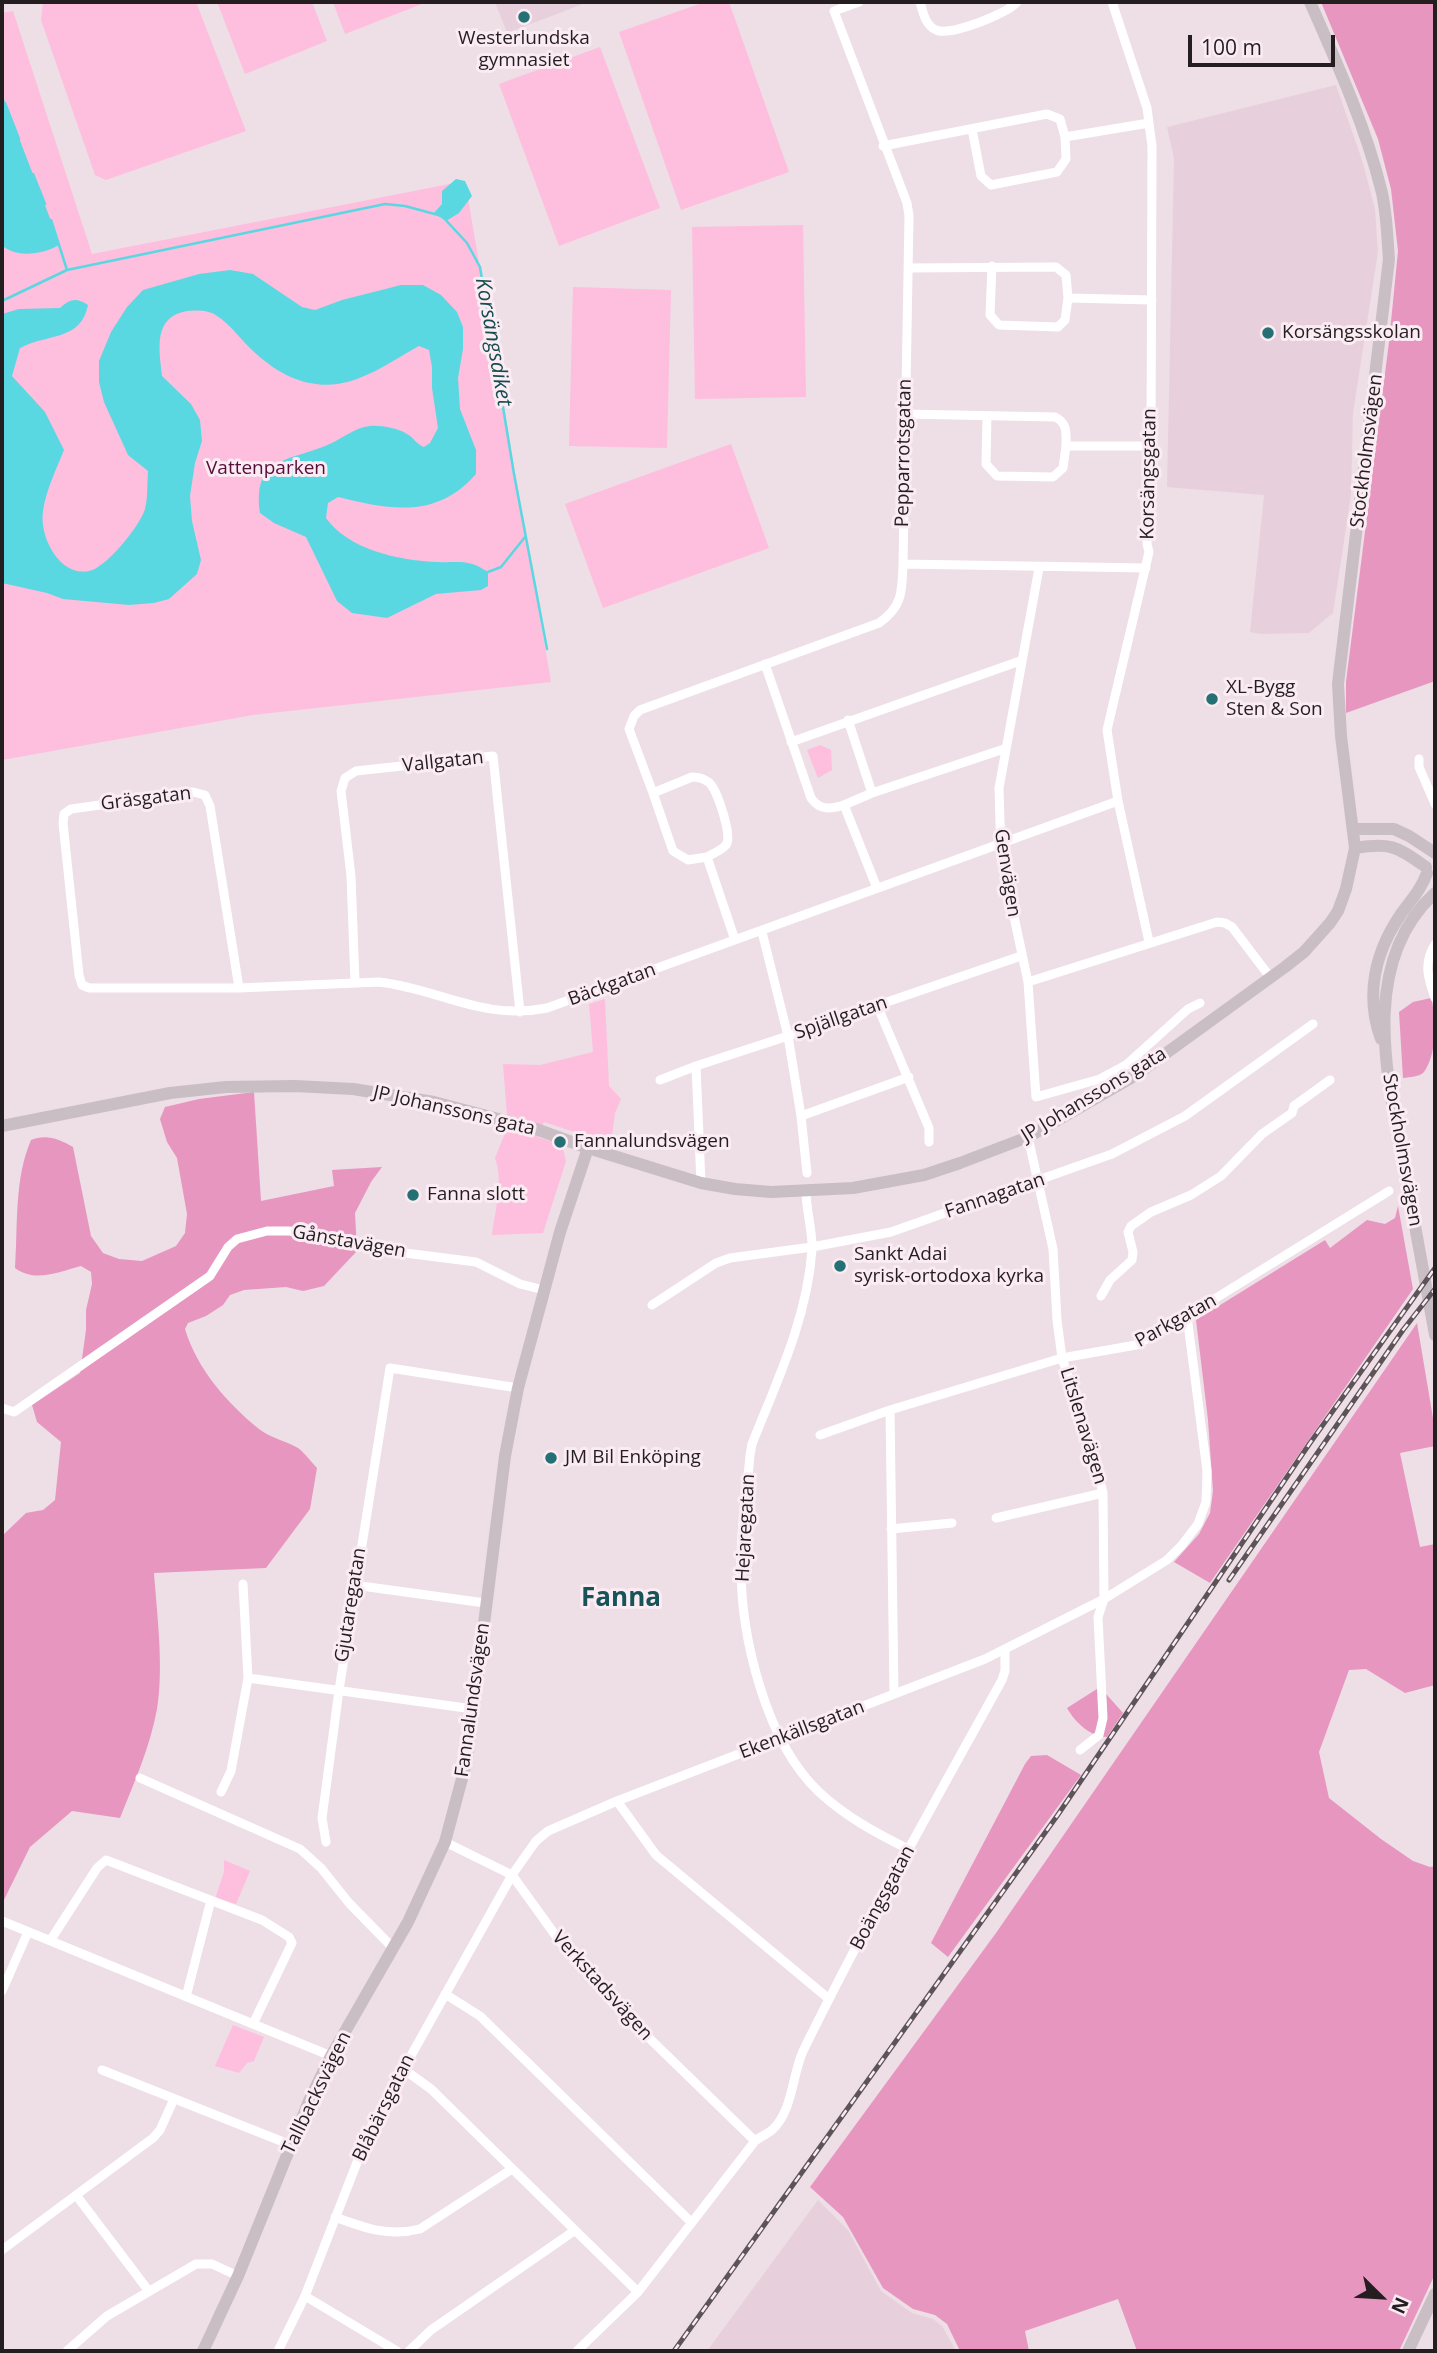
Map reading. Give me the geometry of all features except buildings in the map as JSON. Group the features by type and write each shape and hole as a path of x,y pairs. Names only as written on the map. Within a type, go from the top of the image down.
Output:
{"street":[{"name":"Pepparrotsgatan","path":"653,793 629,729 634,716 640,710 879,623 899,602 903,564 907,204 834,11 859,2"},
{"path":"920,2 934,30 952,32 1007,10 1017,2"},
{"name":"Korsängsgatan","path":"1112,2 1147,108 1152,146 1149,552 1107,730 1118,801 1149,942"},
{"name":"Stockholmsvägen","path":"1310,2 1367,144 1381,191 1389,259 1338,684 1340,736 1355,848"},
{"path":"883,146 1047,114 1060,120 1065,137 1066,159 1057,172 991,184 981,176 972,129"},
{"path":"1065,137 1149,123"},
{"path":"908,268 992,266 1056,267 1066,275 1068,298 1065,320 1058,327 999,325 990,315 992,266"},
{"path":"1068,298 1152,300"},
{"path":"904,414 1055,417 1066,427 1063,468 1053,477 997,475 986,464 987,416"},
{"path":"1066,446 1151,446"},
{"path":"903,564 1146,568"},
{"name":"Genvägen","path":"1039,568 999,788 999,843 1028,982 1036,1097 1100,1079 1126,1065 1188,1009 1200,1003"},
{"path":"791,742 1020,661"},
{"path":"765,664 815,803 825,809 844,805 1004,749"},
{"path":"848,720 872,793"},
{"name":"Vallgatan","path":"355,982 351,876 341,791 345,778 356,771 493,756 520,1012"},
{"path":"1419,759 1419,767 1435,804"},
{"path":"692,777 699,777 713,787 729,830 729,839 726,846 707,857 688,860 673,851 653,793 692,777"},
{"name":"Gräsgatan","path":"82,985 62,823 64,814 71,809 193,792 205,795 209,800 239,988"},
{"name":"Bäckgatan","path":"82,985 97,989 239,988 355,982 402,985 491,1011 547,1009 1118,801"},
{"path":"844,805 877,888"},
{"path":"1354,829 1394,830 1409,836 1435,854"},
{"path":"1355,848 1394,847 1408,853 1429,874"},
{"name":"JP Johanssons gata","path":"2,1126 170,1093 226,1087 353,1089 434,1102 536,1129 701,1184 759,1191 806,1191 853,1188 924,1175 1028,1137 1136,1075 1304,952 1338,911 1350,877 1355,848"},
{"name":"Stockholmsvägen","path":"1435,854 1431,858 1429,874 1422,888 1390,931 1380,950 1373,996 1375,1020 1384,1046 1395,1125 1435,1335"},
{"path":"707,857 735,940"},
{"name":"Stockholmsvägen","path":"1384,1046 1389,975 1395,951 1416,912 1435,892"},
{"path":"1028,982 1207,924 1226,923 1241,936 1270,977"},
{"path":"762,932 788,1036 802,1116 807,1173"},
{"path":"1435,944 1427,965 1427,976 1435,998"},
{"name":"Spjällgatan","path":"660,1080 1021,956"},
{"path":"877,1005 929,1128 929,1142"},
{"name":"Fannagatan","path":"652,1304 716,1263 730,1258 812,1247 891,1232 1112,1154 1185,1116 1313,1024"},
{"path":"696,1066 701,1184"},
{"path":"802,1116 909,1077"},
{"path":"1101,1296 1110,1280 1132,1261 1133,1252 1128,1232 1131,1226 1151,1212 1191,1195 1221,1176 1262,1134 1292,1113 1293,1106 1330,1080"},
{"name":"Litslenavägen","path":"1028,1137 1053,1249 1062,1358 1088,1435 1103,1493 1104,1599 1098,1616 1103,1718 1099,1735 1080,1750"},
{"name":"Fannalundsvägen","path":"445,1842 467,1760 505,1456 518,1388 560,1232 588,1148"},
{"name":"Hejaregatan","path":"806,1191 812,1247 805,1302 752,1444 741,1556 747,1636 772,1721 799,1769 820,1793 852,1819 908,1849"},
{"name":"Parkgatan","path":"820,1435 890,1410 1062,1358 1136,1345 1389,1191"},
{"name":"Gånstavägen","path":"2,1408 14,1412 210,1276 228,1247 237,1239 267,1231 340,1238 366,1248 476,1262 520,1284 544,1290"},
{"name":"Ekenkällsgatan","path":"512,1875 536,1840 548,1831 617,1801 1004,1650 1154,1570 1198,1524 1206,1502 1207,1471 1187,1316"},
{"name":"Gjutaregatan","path":"326,1842 322,1818 339,1690 390,1368 518,1388"},
{"path":"890,1410 894,1694"},
{"path":"996,1518 1103,1493"},
{"path":"891,1529 952,1523"},
{"path":"221,1792 231,1771 248,1678 243,1584"},
{"path":"354,1585 485,1603"},
{"name":"Boängsgatan","path":"577,2351 638,2292 755,2141 774,2129 780,2119 801,2055 829,1999 1002,1680 1005,1671 1004,1650"},
{"path":"248,1678 473,1709"},
{"path":"140,1779 300,1849 312,1858 349,1903 394,1949"},
{"path":"617,1801 656,1854 829,1999"},
{"name":"Verkstadsvägen","path":"445,1842 512,1875 561,1943 612,2002 755,2141"},
{"name":"Tallbacksvägen","path":"203,2351 238,2276 291,2145 331,2056 394,1949 445,1842"},
{"path":"50,1941 97,1868 106,1860 211,1900 274,1926 289,1937 292,1943 253,2024"},
{"name":"Blåbärsgatan","path":"278,2351 304,2296 370,2129 512,1875"},
{"path":"186,1997 211,1900"},
{"path":"2,1921 331,2056"},
{"path":"2,1991 28,1932"},
{"path":"445,1994 480,2016 691,2222"},
{"path":"402,2068 431,2089 638,2292"},
{"path":"102,2070 291,2145"},
{"path":"2,2250 153,2138 160,2130 174,2099"},
{"path":"335,2217 375,2232 420,2229 512,2169"},
{"path":"76,2195 148,2290"},
{"path":"409,2351 431,2330 574,2231"},
{"path":"67,2351 107,2316 196,2264 212,2264 238,2276"},
{"path":"1408,2351 1435,2294"},
{"path":"304,2296 397,2351"}],"shaded area":[{"name":"Westerlundska gymnasiet","path":"495,2 588,2 507,33"},
{"path":"1321,2 1435,2 1435,681 1346,713 1346,682 1398,251 1391,189 1378,139"},
{"name":"Korsängsskolan","path":"1336,85 1362,160 1375,209 1378,252 1353,413 1351,495 1333,613 1309,633 1261,634 1250,632 1264,495 1167,487 1174,158 1167,127"},
{"path":"1431,998 1435,1025 1431,1056 1422,1074 1403,1078 1399,1012 1413,1002"},
{"path":"254,1092 261,1201 334,1186 332,1170 382,1167 355,1213 357,1251 324,1286 303,1291 286,1287 244,1290 230,1295 223,1305 188,1323 185,1329 205,1371 236,1408 263,1432 298,1448 317,1468 310,1509 266,1568 154,1573 160,1659 157,1709 146,1751 120,1818 72,1811 30,1847 2,1904 2,1536 26,1513 43,1510 55,1500 61,1442 37,1422 32,1405 80,1373 86,1310 92,1284 91,1272 81,1266 39,1276 15,1268 19,1187 26,1155 31,1140 42,1137 52,1138 73,1147 91,1236 103,1253 119,1259 142,1261 176,1246 185,1233 187,1214 177,1158 167,1142 160,1119 165,1107 199,1099"},
{"path":"1398,1206 1413,1289 1210,1583 1174,1562 1199,1534 1210,1513 1213,1491 1196,1320 1325,1240 1330,1248 1367,1220 1385,1224 1395,1218"},
{"path":"1417,1323 1435,1430 1435,1446 1400,1453 1420,1547 1435,1544 1435,1685 1405,1693 1366,1669 1349,1670 1319,1752 1329,1798 1413,1861 1435,1866 1435,2274 1399,2351 1137,2351 1118,2299 1025,2331 1029,2351 960,2351 947,2324 935,2315 913,2309 883,2288 843,2217 810,2187 996,1933"},
{"path":"1100,1687 1123,1713 1107,1737 1084,1728 1067,1708"},
{"path":"1047,1755 1081,1775 948,1957 931,1943 1025,1764 1031,1756"},
{"path":"818,2200 848,2230 881,2291 912,2313 933,2319 942,2326 956,2351 707,2351"}],"green space":[{"path":"43,2 196,2 246,131 106,180 95,175 41,20"},
{"path":"217,2 312,2 327,41 245,74"},
{"path":"333,2 427,2 345,34"},
{"path":"705,2 729,2 789,172 681,210 619,32"},
{"name":"Vattenparken","path":"13,11 92,254 465,181 551,682 253,715 2,760 2,13"},
{"path":"600,47 660,208 559,246 499,84"},
{"path":"803,225 806,397 695,399 692,227"},
{"path":"573,287 671,290 667,448 569,446"},
{"path":"731,444 769,548 603,608 565,504"},
{"path":"820,745 831,750 832,770 818,778 807,750"},
{"path":"605,999 609,1086 621,1099 615,1113 611,1144 544,1122 542,1126 507,1115 503,1064 540,1065 593,1052 589,1004"},
{"path":"507,1128 529,1133 540,1132 538,1137 562,1145 566,1161 543,1233 492,1235 499,1186 495,1158"},
{"path":"224,1860 250,1871 236,1904 216,1896 224,1872"},
{"path":"233,2025 264,2037 254,2061 247,2063 239,2073 215,2066"}],"water":[{"path":"2,94 56,234 59,245 46,251 22,254 2,245"},
{"path":"456,179 465,181 472,196 459,213 446,221 434,213 442,204 442,191"},
{"name":"Vattenparken","path":"230,270 253,274 302,307 315,310 401,285 423,285 441,295 457,312 463,327 463,349 458,378 460,409 476,450 476,474 445,498 412,507 376,505 338,497 328,503 326,518 348,538 390,556 475,565 488,572 488,586 481,590 436,594 387,618 352,613 337,601 306,537 274,523 260,513 259,495 262,482 267,472 275,465 330,444 359,429 370,426 389,427 403,432 424,447 430,443 438,428 429,350 419,346 357,379 330,385 316,384 281,372 259,356 214,314 194,311 176,314 168,320 161,335 160,355 162,376 191,404 200,420 202,441 195,463 190,496 192,521 201,560 197,574 169,599 129,605 63,599 2,583 2,314 19,309 60,308 73,300 88,305 84,317 71,330 20,348 12,376 45,412 64,450 43,511 44,532 48,543 53,553 69,568 89,571 104,562 122,545 142,516 147,500 148,471 128,455 104,402 99,382 99,361 111,332 127,307 143,290 199,274"}],"waterway":[{"name":"Korsängsdiket","path":"5,103 19,139"},
{"name":"Korsängsdiket","path":"33,174 45,204"},
{"name":"Korsängsdiket","path":"2,301 67,270 385,204 405,206 442,216 467,243 480,267 514,474 547,649"},
{"name":"Korsängsdiket","path":"51,220 67,270"},
{"path":"488,572 501,567 525,537"}],"railway":[{"path":"674,2351 1057,1816 1310,1443 1435,1268"},
{"path":"1229,1580 1403,1330 1435,1289"}],"place":[{"name":"Westerlundska gymnasiet","path":"524,17"},
{"name":"Korsängsskolan","path":"1268,333"},
{"name":"XL-Bygg Sten & Son","path":"1212,699"},
{"name":"Fannalundsvägen","path":"560,1142"},
{"name":"Fanna slott","path":"413,1195"},
{"name":"Sankt Adai syrisk-ortodoxa kyrka","path":"840,1266"},
{"name":"JM Bil Enköping","path":"551,1458"}],"district":[{"name":"Fanna","path":"621,1599"}]}
